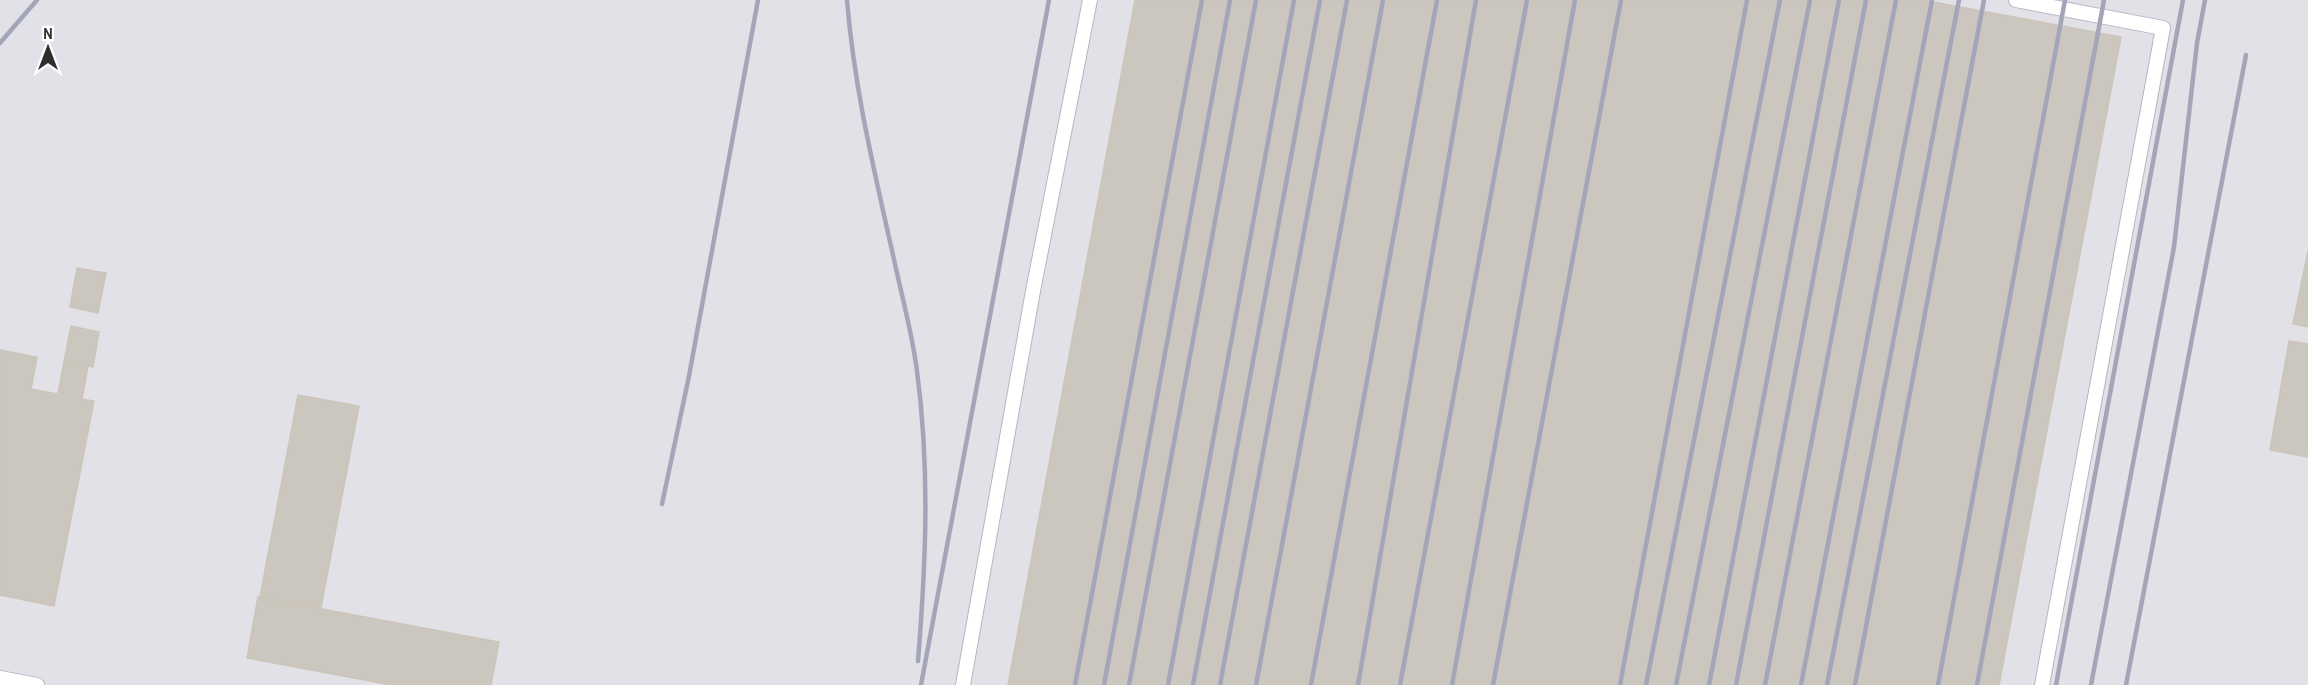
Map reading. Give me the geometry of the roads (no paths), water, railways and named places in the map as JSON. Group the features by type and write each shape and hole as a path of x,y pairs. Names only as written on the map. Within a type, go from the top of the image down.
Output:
{"lane":[{"path":"963,685 1033,291 1090,0"},
{"path":"2016,0 2163,28 2042,685"},
{"path":"0,678 37,685"}],"railway":[{"path":"0,43 37,0"},
{"path":"662,504 689,376 758,0"},
{"path":"847,0 854,65 872,160 912,342 921,408 925,516 918,661"},
{"path":"921,685 1049,0"},
{"path":"1075,685 1202,0"},
{"path":"1104,685 1230,0"},
{"path":"1129,685 1256,0"},
{"path":"1168,685 1294,0"},
{"path":"1193,685 1320,0"},
{"path":"1220,685 1347,0"},
{"path":"1256,685 1383,0"},
{"path":"1311,685 1437,0"},
{"path":"1358,685 1476,0"},
{"path":"1400,685 1527,0"},
{"path":"1452,685 1575,0"},
{"path":"1493,685 1621,0"},
{"path":"1620,685 1747,0"},
{"path":"1646,685 1780,0"},
{"path":"1676,685 1810,0"},
{"path":"1709,685 1839,0"},
{"path":"1736,685 1866,0"},
{"path":"1765,685 1896,0"},
{"path":"1801,685 1932,0"},
{"path":"1827,685 1959,0"},
{"path":"1855,685 1984,0"},
{"path":"1938,685 2065,0"},
{"path":"1977,685 2104,0"},
{"path":"2056,685 2183,0"},
{"path":"2091,685 2174,247 2197,43 2205,0"},
{"path":"2126,685 2246,55"}]}
